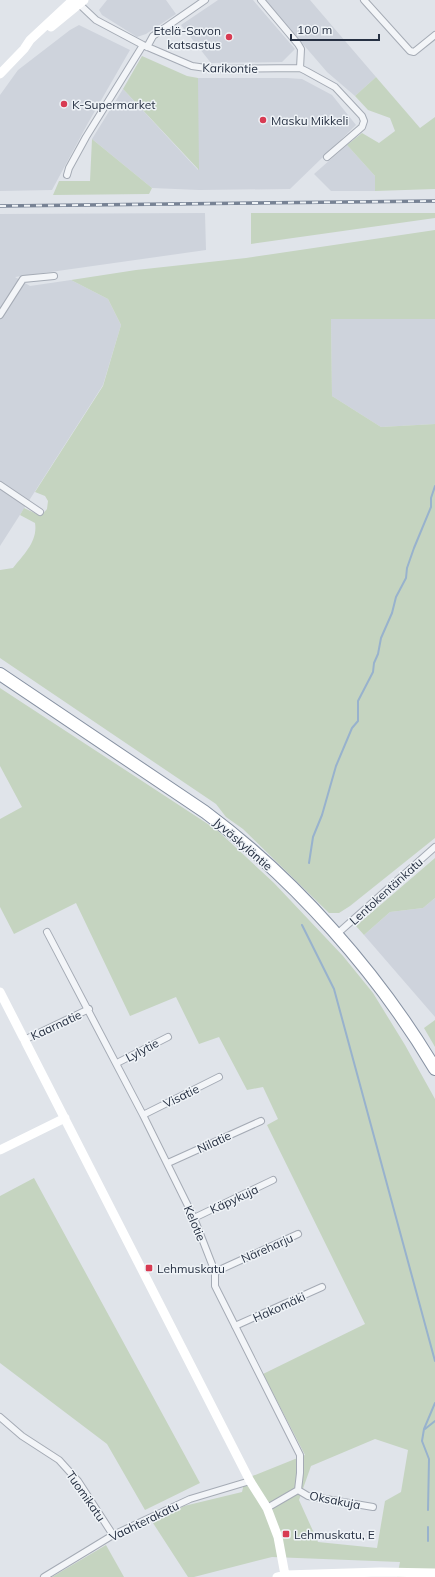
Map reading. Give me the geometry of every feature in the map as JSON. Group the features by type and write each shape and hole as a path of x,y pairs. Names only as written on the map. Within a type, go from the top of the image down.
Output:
{"highway":[{"name":"Jyväskyläntie","path":"0,674 223,825 283,878 337,934 400,1014 435,1069"}],"street":[{"path":"67,175 69,168 86,137 145,46 153,36 205,0"},
{"path":"261,0 301,49 300,68"},
{"path":"0,74 24,49 30,40 78,1"},
{"name":"Karikontie","path":"78,1 96,20 145,46 184,63 201,68 300,68 335,87 362,116 364,121 362,127 327,157"},
{"path":"366,1 410,51 414,52 435,34"},
{"path":"0,315 23,279 54,276"},
{"path":"0,485 40,512"},
{"name":"Lentokentänkatu","path":"337,934 435,847"},
{"name":"Kelotie","path":"47,932 117,1063 194,1218 214,1272 215,1286 300,1455 298,1490"},
{"path":"0,992 250,1481 267,1508 278,1536 281,1576 380,1572 435,1573"},
{"name":"Kaarnatie","path":"24,1040 89,1009"},
{"name":"Lylytie","path":"117,1063 168,1037"},
{"name":"Visatie","path":"143,1115 219,1077"},
{"path":"0,1150 65,1118"},
{"name":"Nilatie","path":"168,1163 261,1121"},
{"name":"Käpykuja","path":"194,1218 273,1180"},
{"name":"Näreharju","path":"214,1272 298,1234"},
{"name":"Hakomäki","path":"235,1326 322,1287"},
{"name":"Tuomikatu","path":"0,1417 22,1436 59,1460 78,1481 113,1535"},
{"name":"Vaahterakatu","path":"44,1577 113,1535 190,1499 250,1481"},
{"path":"267,1508 298,1490"},
{"name":"Oksakuja","path":"298,1490 308,1496 373,1507"}],"shaded area":[{"path":"107,0 166,0 176,14 146,34 137,37 102,15 99,10"},
{"path":"218,0 253,0 295,49 282,62 211,63 181,25"},
{"path":"265,0 310,0 376,77 355,96 327,72"},
{"path":"79,25 130,50 52,190 0,191 0,95 18,70 70,30"},
{"path":"198,78 302,79 332,95 356,125 290,189 199,190 152,188 92,139 123,89 198,170"},
{"path":"347,145 375,176 375,191 331,191 314,174"},
{"path":"205,213 206,250 15,277 30,286 71,280 108,299 121,325 103,385 0,546 0,214"},
{"path":"331,319 435,319 435,424 381,427 332,396"},
{"path":"435,898 435,1017 364,935 390,912 423,908"}],"green space":[{"path":"142,56 187,76 198,78 199,170 123,89"},
{"path":"376,77 420,128 435,117 435,189 375,191 375,176 347,145 362,133 379,143 395,131 390,118 368,110 355,96"},
{"path":"92,139 152,188 149,194 53,195 59,181 90,181"},
{"path":"251,213 435,213 435,218 251,244"},
{"path":"435,230 435,319 331,319 332,396 381,427 435,424 435,838 350,906 339,913 329,913 243,829 226,817 216,804 0,658 0,570 13,568 26,552 32,541 35,523 20,515 24,508 41,516 47,509 48,501 45,496 35,492 103,386 121,325 108,299 71,280 136,270 246,258"},
{"path":"0,688 217,830 274,883 343,956 373,993 405,1045 435,1099 435,1577 397,1577 400,1562 272,1557 194,1577 188,1577 153,1523 184,1506 242,1492 245,1479 305,1455 263,1374 365,1324 267,1125 278,1119 263,1087 247,1090 219,1037 199,1044 176,997 130,1016 76,903 14,934 0,907 0,819 22,807 0,766","holes":["375,1439 408,1450 401,1492 385,1501 377,1548 318,1542 299,1500 311,1466"]},
{"path":"435,858 435,898 423,908 390,912 364,935 356,926"},
{"path":"435,1020 435,1047 424,1028"},
{"path":"34,1178 200,1483 145,1510 107,1444 0,1363 0,1196"},
{"path":"106,1545 124,1577 52,1577"}],"waterway":[{"path":"309,863 313,837 322,815 336,766 352,728 358,721 358,701 373,672 381,638 392,613 396,597 406,578 407,568 414,548 431,507 431,498 435,486"},
{"path":"302,925 334,989 435,1361"},
{"path":"428,1510 429,1459 422,1441 424,1429 435,1403"},
{"path":"425,1429 435,1421"},
{"path":"428,1527 428,1541"}],"railway":[{"path":"0,206 435,201"}],"place":[{"name":"Etelä-Savon katsastus","path":"229,37"},
{"name":"K-Supermarket","path":"64,104"},
{"name":"Masku Mikkeli","path":"263,120"},
{"name":"Lehmuskatu","path":"149,1268"},
{"name":"Lehmuskatu, E","path":"286,1534"}]}
